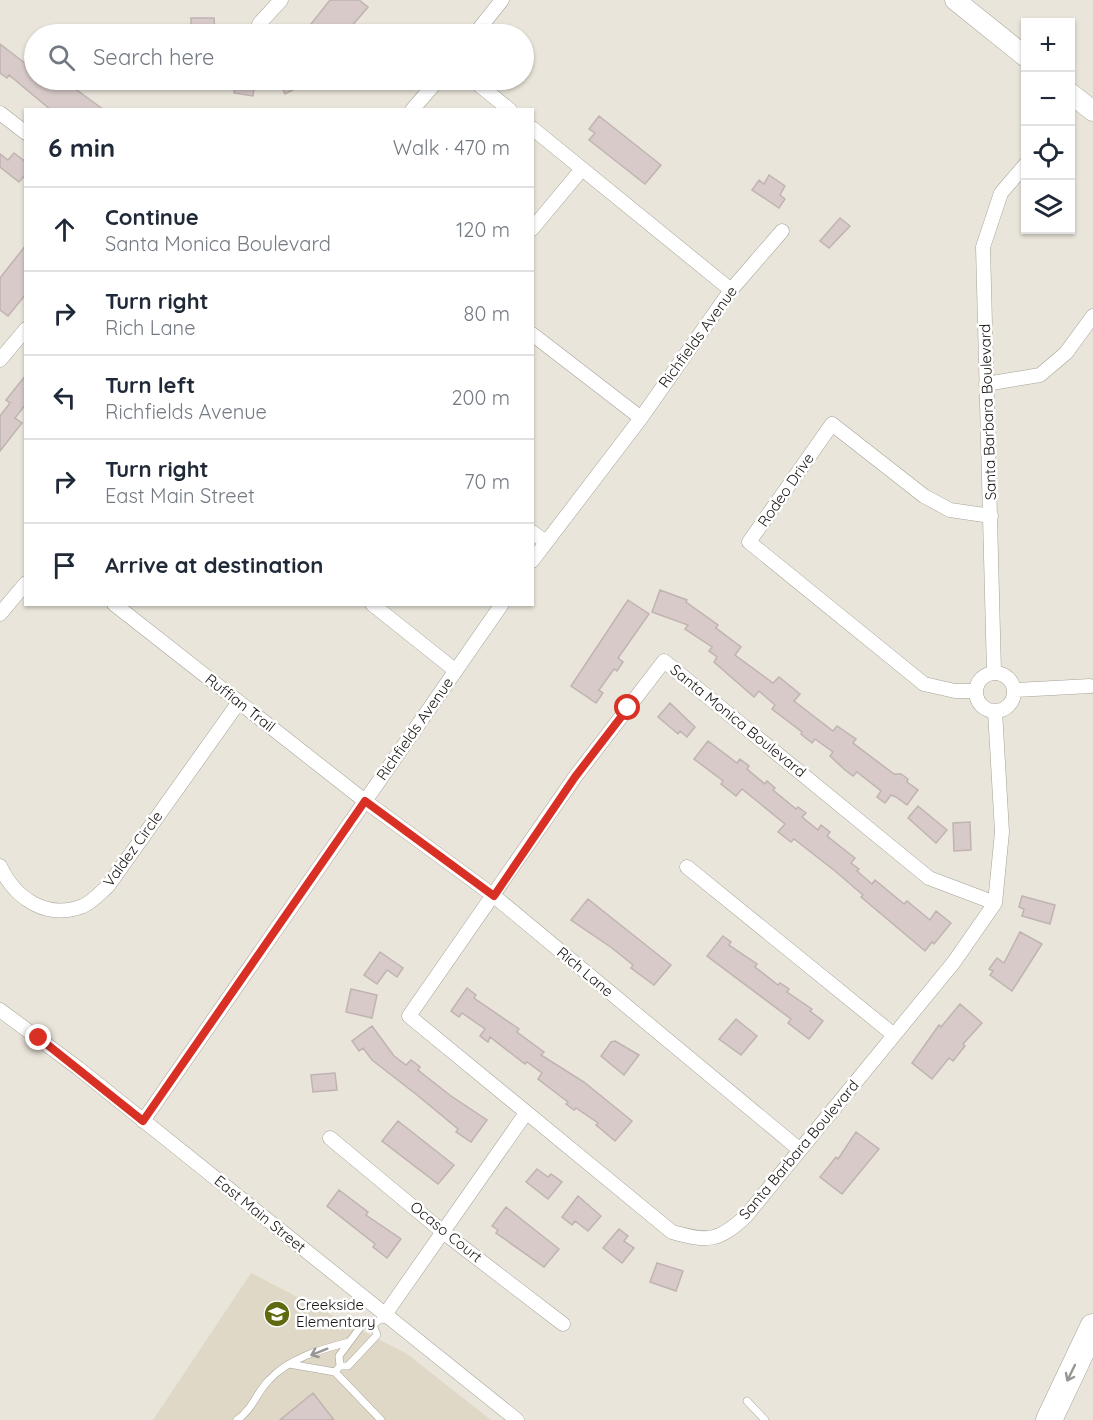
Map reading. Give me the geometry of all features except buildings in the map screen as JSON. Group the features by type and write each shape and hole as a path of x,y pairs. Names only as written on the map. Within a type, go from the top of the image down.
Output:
{"highway":[{"path":"1048,1420 1093,1327"}],"street":[{"path":"259,24 281,0"},
{"path":"483,24 502,0"},
{"path":"955,0 1021,53"},
{"path":"414,108 429,90"},
{"path":"485,90 508,108"},
{"path":"0,113 24,131"},
{"path":"534,130 731,290"},
{"path":"534,227 582,169"},
{"name":"Santa Barbara Boulevard","path":"994,672 984,247 1001,193 1021,170"},
{"name":"Richfields Avenue","path":"534,558 640,418 731,290 782,231"},
{"path":"986,384 1040,375 1066,353 1093,316"},
{"path":"0,360 24,331"},
{"path":"534,336 640,418"},
{"name":"Rodeo Drive","path":"975,691 955,691 924,684 749,542 832,424 924,496 950,510 991,516"},
{"path":"534,533 546,542"},
{"path":"0,614 24,585"},
{"name":"Ruffian Trail","path":"117,606 365,801"},
{"path":"375,606 456,671"},
{"name":"Richfields Avenue","path":"143,1121 501,606"},
{"name":"Santa Monica Boulevard","path":"409,1016 575,777 664,661 929,878 996,903"},
{"path":"994,672 1010,679 1014,690 1009,705 994,711 979,703 975,691 983,676 994,672"},
{"path":"1014,690 1090,686"},
{"name":"Valdez Circle","path":"0,866 6,880 30,903 60,912 85,905 108,886 239,702"},
{"path":"994,711 1002,832 996,903"},
{"name":"Rich Lane","path":"365,801 494,896 800,1150"},
{"path":"687,867 894,1035"},
{"name":"Santa Barbara Boulevard","path":"409,1016 672,1232 700,1240 727,1234 746,1216 954,962 996,903"},
{"name":"East Main Street","path":"0,1010 78,1068 384,1316 517,1420"},
{"path":"384,1316 526,1113"},
{"name":"Ocaso Court","path":"330,1138 443,1232 563,1324"}],"lane":[{"path":"335,1372 340,1365 339,1356 362,1325 373,1325 384,1316"},
{"path":"340,1365 348,1366 355,1362 377,1335 373,1325"},
{"path":"237,1420 248,1413 268,1380 289,1364 350,1342"},
{"path":"289,1364 335,1372 381,1420"},
{"path":"747,1401 765,1420"}],"shaded area":[{"name":"Creekside Elementary","path":"251,1273 407,1354 491,1420 153,1420"}],"place":[{"name":"Creekside Elementary","path":"277,1314"}],"route":[{"path":"39,1038 143,1121 365,801 494,896 575,777 628,708"}]}
